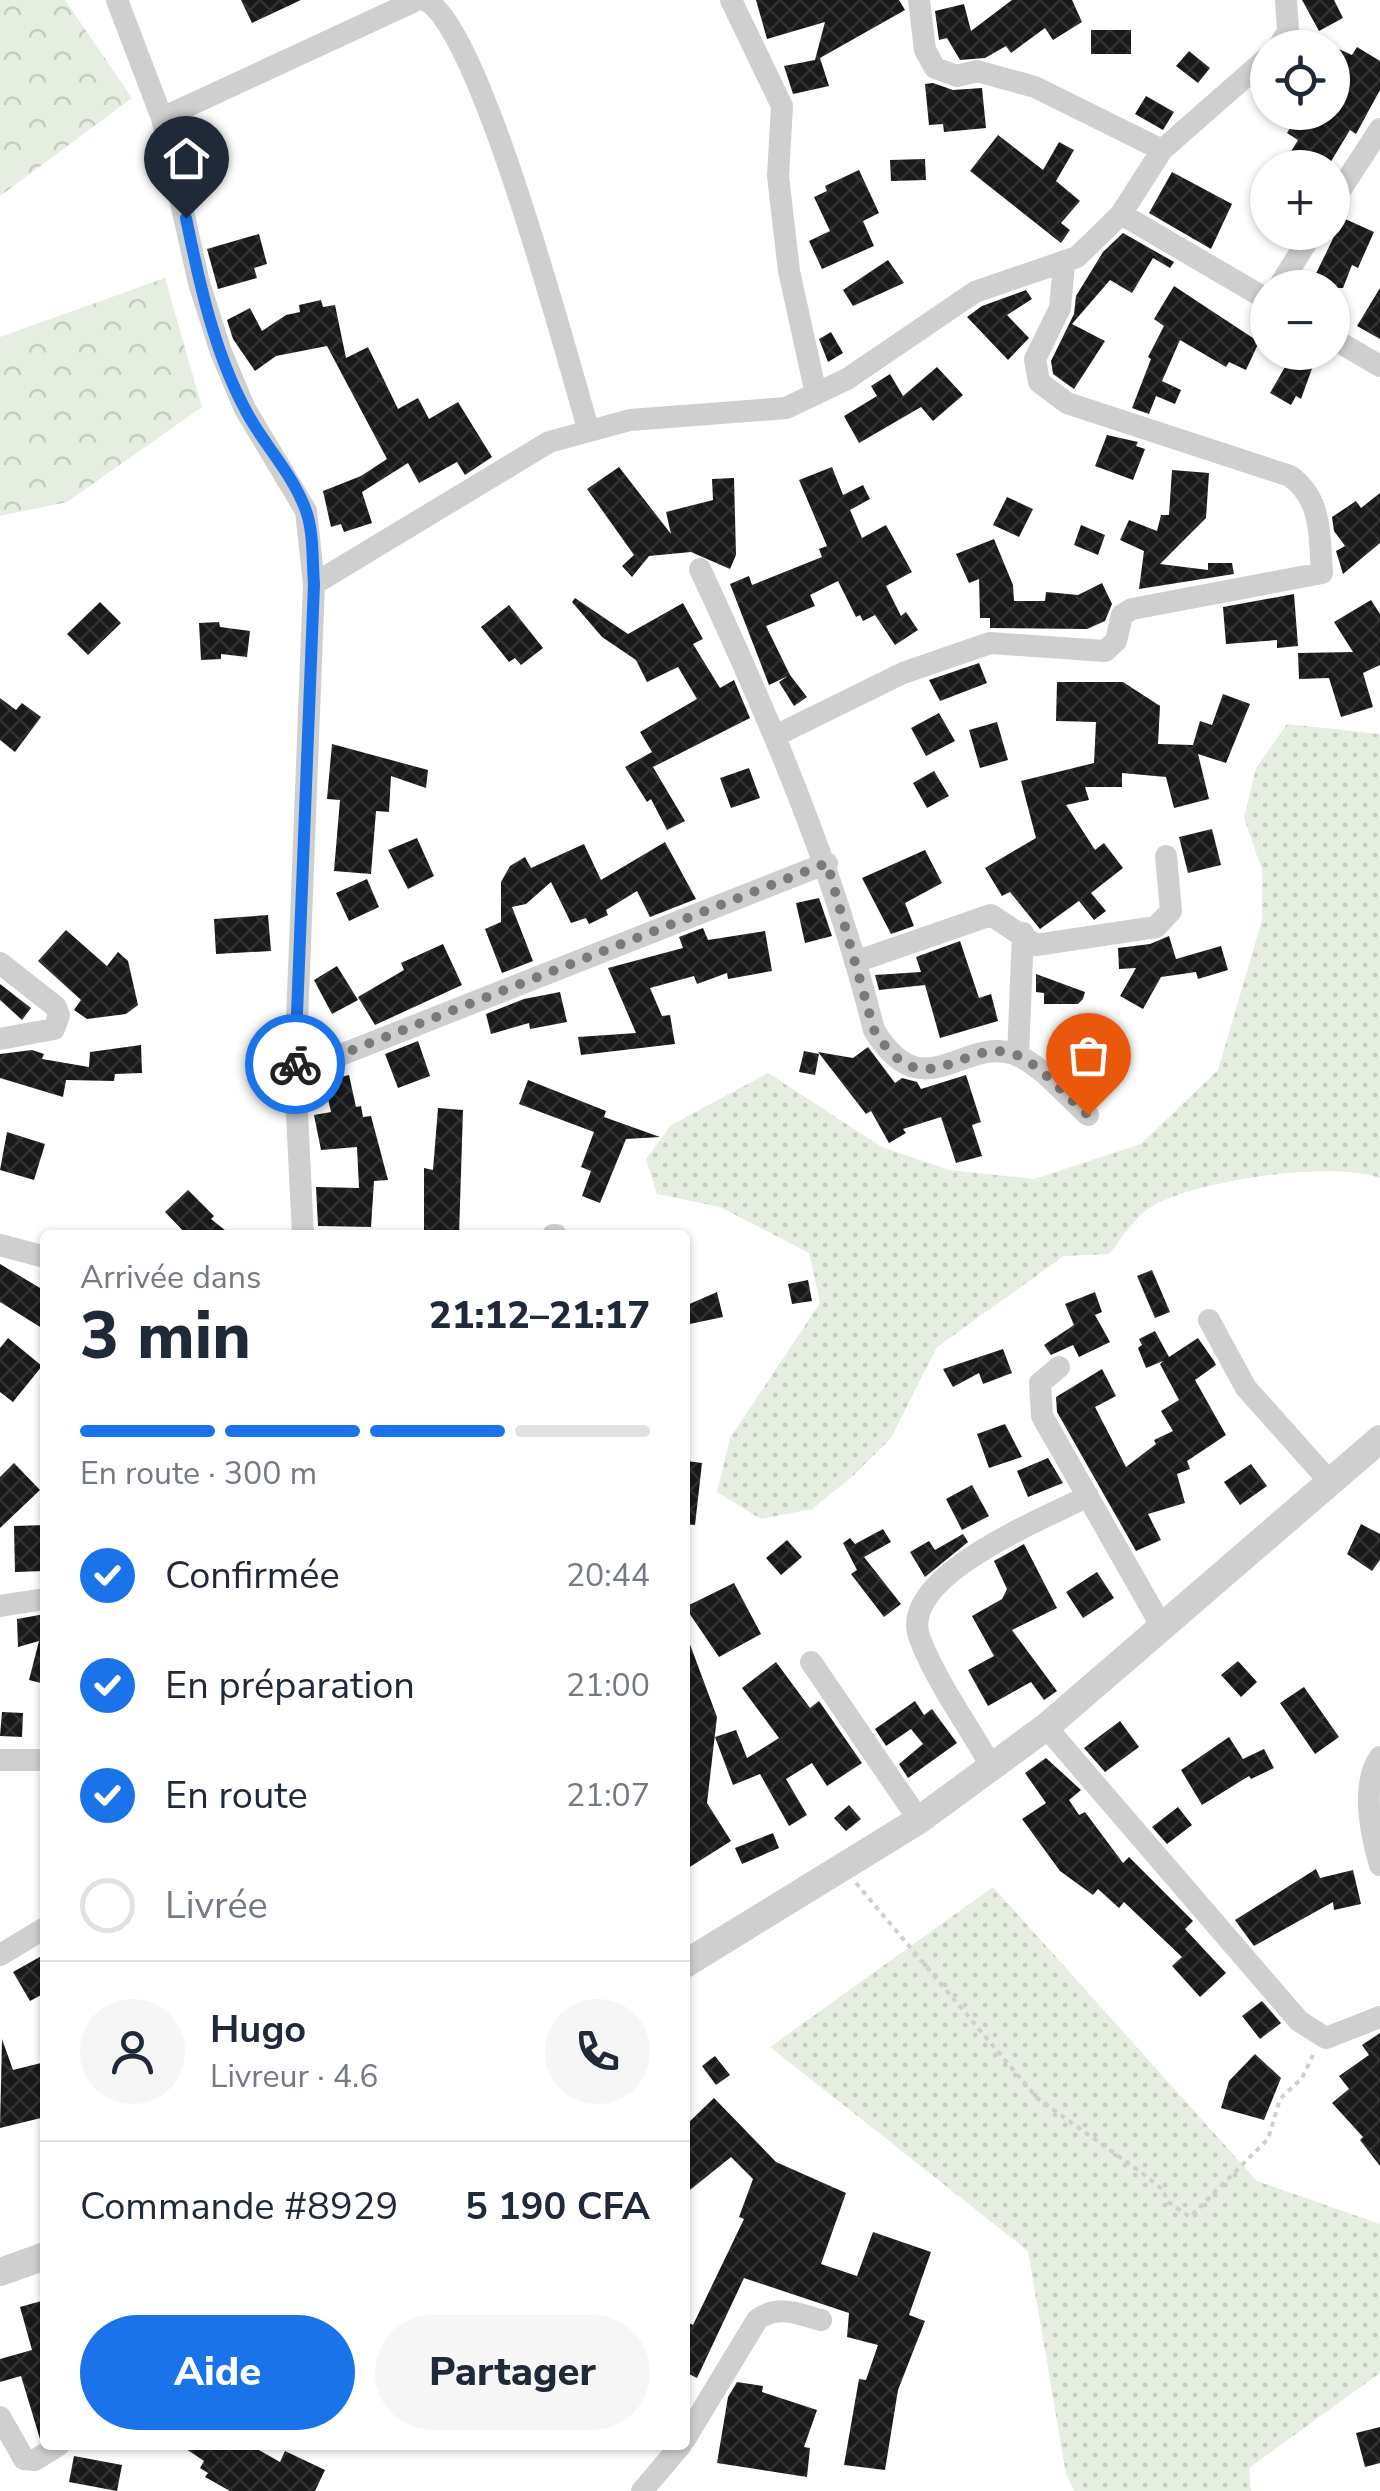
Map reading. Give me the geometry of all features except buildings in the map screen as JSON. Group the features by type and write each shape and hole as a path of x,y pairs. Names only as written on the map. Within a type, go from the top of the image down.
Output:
{"street":[{"path":"117,0 162,118 199,283 221,352 244,409 306,512 314,584 294,1073 302,1230"},
{"path":"732,0 782,106 778,176 786,252 816,394"},
{"path":"919,0 925,50 935,68 957,76 977,71 1035,87 1162,150"},
{"path":"1286,0 1288,30"},
{"path":"162,118 429,1 462,48 522,198 588,428"},
{"path":"314,584 549,442 588,428 670,416 772,411 847,380 974,292 998,280 1064,264 1088,249 1121,214 1162,150 1250,73"},
{"path":"1350,175 1380,129"},
{"path":"1121,214 1250,289"},
{"path":"778,736 946,656 990,642 1105,651 1116,641 1122,615 1132,608 1322,573 1316,508 1306,488 1290,476 1067,402 1040,382 1035,359 1060,308 1064,264"},
{"path":"1350,348 1380,366"},
{"path":"700,569 778,736 827,863 874,1030 885,1049 901,1061 925,1069 946,1068 992,1052 1018,1056 1088,1115"},
{"path":"856,962 991,915 1041,945 1164,923 1171,911 1166,856"},
{"path":"294,1073 827,863"},
{"path":"1018,1056 1023,933"},
{"path":"0,963 56,1007 59,1015 54,1029 46,1034 0,1040"},
{"path":"0,1245 40,1256"},
{"path":"1209,1320 1246,1388 1330,1482"},
{"path":"1059,1368 1040,1382 1038,1400 1162,1627"},
{"path":"690,1961 919,1820 1046,1727 1380,1439"},
{"path":"991,1766 919,1638 918,1607 929,1590 960,1565 1088,1496"},
{"path":"0,1606 40,1600"},
{"path":"811,1662 919,1820"},
{"path":"1046,1727 1299,2021 1320,2036 1344,2033 1380,2017"},
{"path":"1380,1757 1372,1768 1369,1798 1380,1866"},
{"path":"0,1760 40,1760"},
{"path":"0,1956 40,1931"},
{"path":"0,2272 40,2258"},
{"path":"690,2430 757,2320 768,2312 782,2310 821,2320"},
{"path":"0,2417 24,2459 35,2460 52,2450"},
{"path":"642,2491 677,2450"}],"path":[{"path":"844,1867 888,1927 1036,2098 1164,2190 1168,2202 1190,2217 1268,2139 1280,2099 1302,2078 1320,2036"}],"green space":[{"path":"0,0 65,0 132,98 0,196"},
{"path":"165,278 202,407 67,502 0,516 0,337"},
{"path":"1287,724 1380,734 1380,1178 1358,1173 1296,1172 1224,1182 1163,1201 1139,1216 1109,1254 1064,1256 937,1347 891,1438 812,1509 761,1519 717,1492 730,1438 820,1303 809,1253 720,1207 657,1194 646,1159 671,1125 768,1073 882,1147 949,1170 1034,1179 1141,1144 1218,1070 1262,920 1262,869 1244,818 1256,768"},
{"path":"993,1887 1257,2181 1380,2224 1380,2373 1249,2468 1251,2491 1074,2491 1066,2474 1028,2251 770,2047"}],"way so far":[{"path":"295,1064 294,1073 827,863 874,1030 885,1049 901,1061 925,1069 946,1068 992,1052 1009,1052 1026,1061 1088,1115"}],"route":[{"path":"186,218 199,283 221,352 244,409 296,489 311,538 314,584 295,1064"}]}
